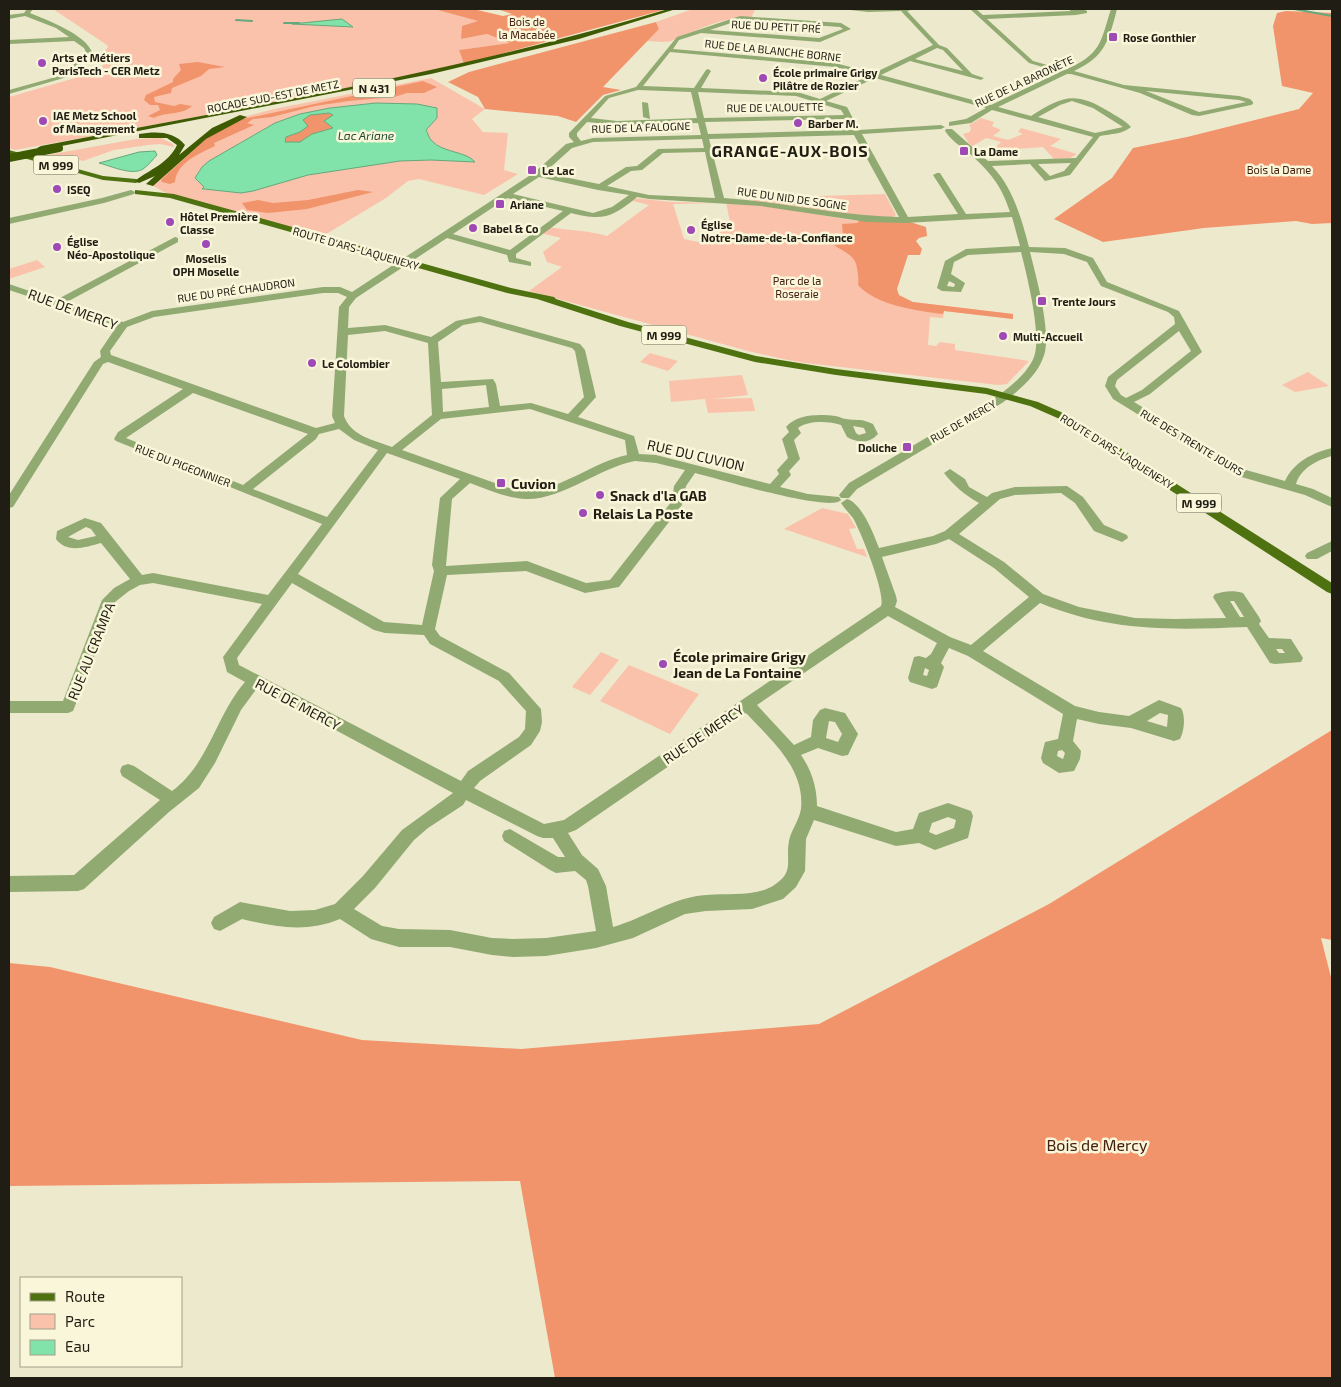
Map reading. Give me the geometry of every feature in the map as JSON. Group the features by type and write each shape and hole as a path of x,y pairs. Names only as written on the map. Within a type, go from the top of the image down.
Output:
{"highway":[{"name":"ROCADE SUD-EST DE METZ","path":"9,154 59,146 417,76 540,48 673,9"},
{"name":"ROCADE SUD-EST DE METZ","path":"9,154 324,98 537,52 684,9"},
{"path":"150,185 204,135 219,126 254,113 324,98"},
{"path":"59,146 150,135 173,138 179,142 180,148 173,156 151,176 137,181"}],"main road":[{"name":"M 999","path":"9,154 103,178 137,181"},
{"name":"M 999","path":"103,178 122,188"},
{"name":"ROUTE D'ARS-LAQUENEXY","path":"137,181 150,185 171,196"},
{"path":"122,188 137,181"},
{"path":"134,192 150,185"},
{"name":"ROUTE D'ARS-LAQUENEXY","path":"122,188 134,192 171,196 542,298 660,334 755,358 957,386 1006,395 1034,404 1066,418 1332,589"}],"street":[{"path":"844,9 916,9"},
{"path":"902,9 937,46 945,49 969,74"},
{"path":"973,9 1031,62 1147,94 1192,113 1199,114 1251,103 1248,100 1239,98 1124,87"},
{"path":"1000,9 1008,16"},
{"name":"RUE DE LA BARONÈTE","path":"951,128 1084,64 1099,52 1105,41 1114,9"},
{"path":"755,19 760,11"},
{"path":"9,17 28,12 58,27 87,47 89,52 68,74 9,92"},
{"path":"982,17 1076,13"},
{"name":"RUE DU PETIT PRÉ","path":"738,18 841,26 848,29 820,40 702,31 738,18"},
{"path":"638,88 677,39 702,31"},
{"path":"9,42 75,39"},
{"path":"821,101 937,46"},
{"name":"RUE DE LA BLANCHE BORNE","path":"668,50 830,64 1095,135"},
{"path":"909,59 980,78"},
{"path":"708,72 695,90 720,200"},
{"path":"578,142 572,135 607,97 638,88 790,94 821,101 843,108 905,220"},
{"path":"1032,118 1065,100 1074,99 1084,102 1126,126 1123,130 1095,135 1097,137 1065,175 1048,179 1032,162"},
{"path":"644,103 644,120"},
{"name":"RUE DE L'ALOUETTE","path":"586,120 617,123 644,120 655,122 766,117 849,117"},
{"name":"RUE DE LA FALOGNE","path":"353,296 538,174 565,148 578,142 951,128"},
{"name":"RUE DE MERCY","path":"842,499 853,486 1006,395 1036,362 1041,348 1040,314 1010,197 1003,184 961,143 951,128"},
{"path":"598,188 629,169 639,168 662,152 708,150"},
{"path":"984,164 1078,160"},
{"name":"RUE DU NID DE SOGNE","path":"538,174 634,195 667,199 761,203 849,217 905,220 1015,214"},
{"path":"937,175 963,216"},
{"path":"93,202 122,188"},
{"path":"9,221 134,192"},
{"path":"506,195 564,207 593,216 605,215 614,211 634,195"},
{"path":"511,253 564,207"},
{"path":"446,235 511,253"},
{"path":"57,303 176,240"},
{"name":"RUE DES TRENTE JOURS","path":"946,275 950,261 966,252 1024,249 1065,251 1090,260 1093,263 1099,280 1104,284 1171,310 1178,315 1180,325 1197,352 1146,392 1126,402"},
{"path":"511,253 512,260 528,264"},
{"name":"RUE DE MERCY","path":"9,287 123,325 105,351 108,358"},
{"name":"RUE DU PRÉ CHAUDRON","path":"123,325 152,314 316,291 340,290 353,296"},
{"path":"353,296 344,307 338,416 341,425 353,435 389,449 438,416 531,406 630,438 633,456"},
{"path":"342,332 385,328 433,341 460,323 480,319 576,346 580,350 590,397 571,418"},
{"name":"RUE DES TRENTE JOURS","path":"1180,325 1112,379 1110,386 1113,392 1126,402 1242,473 1320,496 1332,503"},
{"path":"433,341 438,416"},
{"path":"9,504 99,362 108,358 314,432 341,425"},
{"path":"436,386 489,381 494,410"},
{"name":"RUE DU PIGEONNIER","path":"191,389 122,434 120,438 124,442 244,490 320,520 330,521"},
{"path":"773,489 785,475 784,470 794,458 788,439 795,433 792,427 797,422 801,420 834,419 846,423"},
{"name":"RUE DU PIGEONNIER","path":"244,490 312,437 314,432"},
{"name":"RUE DE MERCY","path":"389,449 330,521 230,657 232,668 254,682 539,829 556,830 570,825 887,609"},
{"name":"RUE DU CUVION","path":"389,449 514,494 534,496 549,492 611,462 633,456 692,468 808,498 842,499"},
{"path":"1289,486 1291,478 1297,470 1311,460 1332,452"},
{"path":"441,571 527,566 585,588 614,584 678,502 680,486 692,468"},
{"path":"950,473 961,482 964,489 988,502"},
{"path":"220,923 240,910 283,920 298,921 320,918 341,910 369,882 408,835 422,823 457,800 474,776 525,741 532,731 534,722 533,710 504,677 434,640 428,630 441,571 438,565 446,498 469,478"},
{"path":"874,554 936,540 950,534 996,496 1015,491 1063,490 1079,500 1099,528 1122,538"},
{"path":"842,499 859,519 874,554 889,596 890,601 887,609 945,641 973,652 1071,711 1099,718 1131,722"},
{"path":"950,534 999,565 1038,597 1095,616 1131,622 1187,625 1251,622"},
{"path":"103,538 130,564 138,580"},
{"path":"1312,556 1332,545"},
{"path":"291,576 379,626 385,628 428,630"},
{"name":"RUE AU CRAMPA","path":"9,707 68,707 110,600 115,593 138,580 153,578 272,601"},
{"path":"1236,622 1220,597 1238,596 1254,622 1251,622"},
{"path":"973,652 1038,597"},
{"path":"1251,622 1266,644"},
{"path":"928,664 937,658 945,641"},
{"path":"9,884 78,883 172,799 192,784 203,770 226,721 244,692 254,682"},
{"path":"341,910 381,934 408,940 444,938 467,940 498,947 560,945 628,932 664,913 685,906 718,900 762,899 785,888 794,877 797,868 796,845 799,832 809,811 809,797 805,778 791,753 748,704"},
{"path":"1065,744 1071,711"},
{"path":"791,753 818,741"},
{"path":"128,772 172,799"},
{"path":"809,811 896,839 920,835"},
{"path":"556,830 576,860 592,875 597,886 606,937"},
{"path":"510,836 556,865 570,865 576,860"}],"green space":[{"path":"53,9 434,9 479,21 461,39 487,34 511,43 459,50 464,64 296,98 15,150 9,148 9,97 75,78 87,70 103,69 101,56 108,47 107,45"},
{"name":"Bois de la Macabée","path":"434,9 473,9 503,16 512,14 497,9 667,9 464,64 459,50 510,43 487,34 461,39 462,26 478,21"},
{"path":"693,9 759,9 755,10 751,18 721,21 671,41 647,41 659,29 656,22"},
{"name":"Bois la Dame","path":"1286,11 1332,13 1332,223 1312,224 1296,221 1204,228 1103,242 1054,219 1112,178 1133,148 1187,137 1299,109 1313,93 1282,86 1273,26 1277,13"},
{"path":"656,22 659,29 603,87 621,90 603,95 576,122 558,116 485,109 478,97 448,82 469,72"},
{"path":"198,62 225,67 209,69 201,76 172,88 171,93 154,97 155,102 174,106 180,104 192,106 188,109 154,118 148,116 160,110 158,105 150,105 144,100 146,95 173,82 173,79 181,70 179,64"},
{"path":"431,78 485,109 472,119 483,132 508,133 504,170 518,174 484,195 419,179 408,181 386,198 323,236 171,196 150,184 204,135 236,119 274,109"},
{"path":"423,81 437,87 424,93 407,93 394,97 315,106 272,117 253,119 247,123 254,125 214,143 215,146 184,164 175,182 170,184 161,180 209,136 243,119"},
{"path":"329,113 333,115 326,123 333,128 312,134 300,142 285,142 286,137 300,132 307,126 303,120 310,115"},
{"path":"981,118 994,122 992,126 1001,130 993,136 1008,140 1023,134 1018,132 1021,128 1061,139 1050,146 1077,154 1070,158 1054,159 1043,147 1003,150 995,148 1001,142 986,138 971,147 963,134 970,132 971,128 969,125"},
{"path":"161,138 173,144 174,147 160,144 114,150 83,161 74,158 42,156 136,139"},
{"path":"358,190 373,192 307,209 268,213 247,210 242,203 258,200 273,203 308,200"},
{"path":"885,194 896,215 891,218 852,216 753,201 754,198"},
{"name":"Parc de la Roseraie","path":"633,198 672,202 717,203 673,204 684,239 698,242 731,227 726,202 774,207 850,220 884,222 903,237 878,298 1013,314 1013,319 944,311 943,318 930,317 928,345 936,346 940,342 955,344 955,350 1029,361 1007,384 998,385 805,363 748,351 529,291 562,267 547,262 543,252 561,238 541,233 549,227 607,236 649,205 629,200"},
{"path":"859,219 910,222 926,227 927,236 916,241 922,249 920,255 908,255 897,289 899,295 913,302 1013,314 1013,319 944,311 943,314 922,311 898,306 875,298 858,285 857,268 854,259 832,243 843,236 842,224 858,223"},
{"path":"37,260 45,267 9,279 9,269"},
{"path":"650,353 678,361 668,371 640,362"},
{"path":"1308,372 1329,386 1295,392 1282,385"},
{"path":"742,375 748,395 712,399 752,398 755,411 708,413 705,399 671,402 669,381"},
{"path":"822,508 848,514 856,528 849,529 857,549 864,549 867,557 784,529"},
{"path":"601,652 619,660 590,695 572,687"},
{"path":"629,665 699,694 670,734 600,701"},
{"name":"Bois de Mercy","path":"1332,730 1332,940 1321,938 1332,981 1332,1378 555,1378 520,1181 9,1186 9,963 50,967 362,1040 521,1049 819,1024 1049,904"}],"water":[{"path":"342,19 353,27 292,24"},
{"name":"Lac Ariane","path":"376,103 417,104 437,108 437,118 426,130 430,139 442,148 471,158 475,162 400,161 308,175 241,193 202,189 204,187 195,178 202,167 209,161 275,123 300,114 330,108","holes":["329,113 333,115 324,121 333,128 312,134 300,142 285,142 286,137 300,132 308,126 303,120 310,115"]},
{"path":"155,151 157,155 147,166 138,171 127,171 99,163 139,152"}],"waterway":[{"path":"1294,9 1332,16"},
{"path":"236,20 252,21"},
{"path":"284,23 299,23"}],"place":[{"name":"Rose Gonthier","path":"1113,37"},
{"name":"Arts et Métiers ParisTech - CER Metz","path":"42,63"},
{"name":"École primaire Grigy Pilâtre de Rozier","path":"763,78"},
{"name":"IAE Metz School of Management","path":"43,121"},
{"name":"Barber M.","path":"798,123"},
{"name":"La Dame","path":"964,151"},
{"name":"Le Lac","path":"532,170"},
{"name":"ISEQ","path":"57,189"},
{"name":"Ariane","path":"500,204"},
{"name":"Hôtel Première Classe","path":"170,222"},
{"name":"Babel & Co","path":"473,228"},
{"name":"Église Notre-Dame-de-la-Confiance","path":"691,230"},
{"name":"Moselis OPH Moselle","path":"206,244"},
{"name":"Église Néo-Apostolique","path":"57,247"},
{"name":"Trente Jours","path":"1042,301"},
{"name":"Multi-Accueil","path":"1003,336"},
{"name":"Le Colombier","path":"312,363"},
{"name":"Doliche","path":"907,447"},
{"name":"Cuvion","path":"501,483"},
{"name":"Snack d'la GAB","path":"600,495"},
{"name":"Relais La Poste","path":"583,513"},
{"name":"École primaire Grigy Jean de La Fontaine","path":"663,664"}],"district":[{"name":"GRANGE-AUX-BOIS","path":"790,150"}]}
